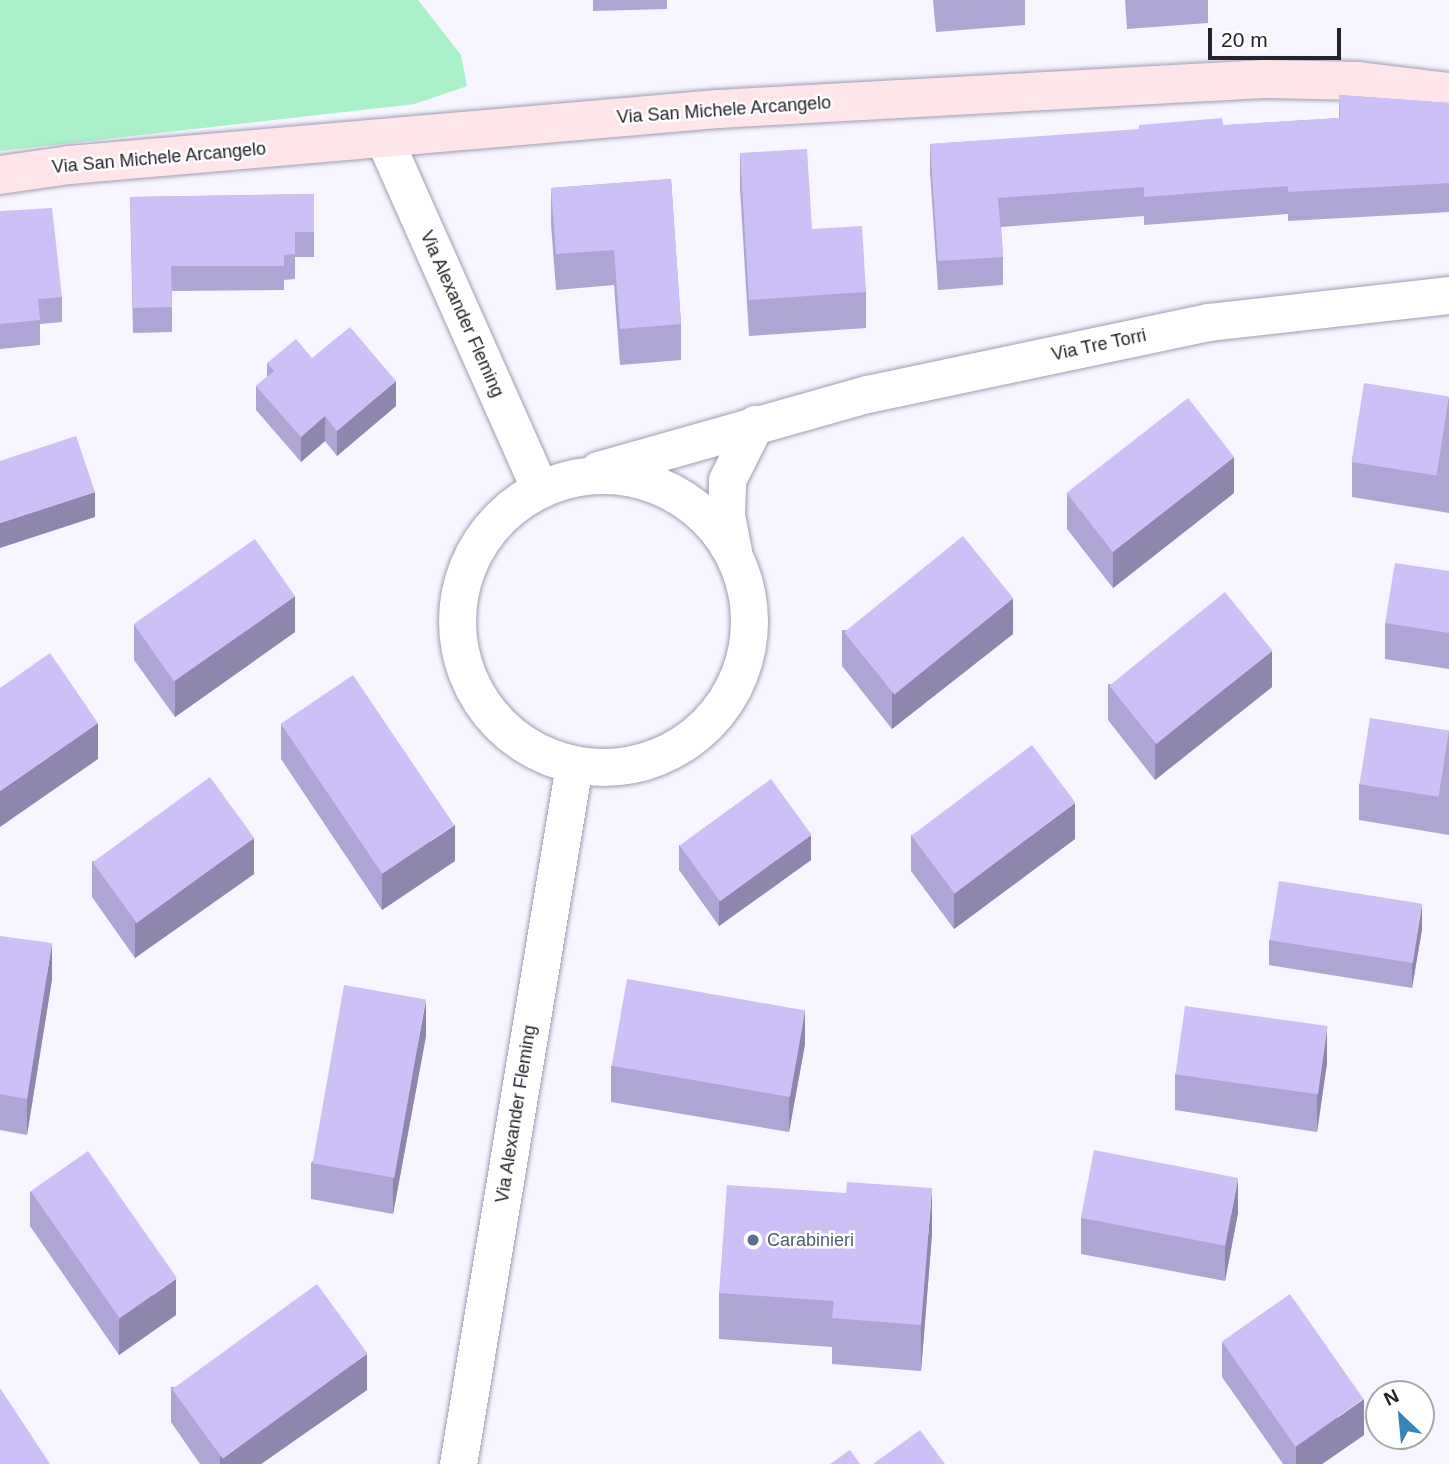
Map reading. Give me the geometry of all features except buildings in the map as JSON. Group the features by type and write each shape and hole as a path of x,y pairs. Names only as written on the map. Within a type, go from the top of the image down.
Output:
{"main road":[{"name":"Via San Michele Arcangelo","path":"0,175 718,108 1264,79 1359,81 1449,92"}],"street":[{"name":"Via Alexander Fleming","path":"384,139 540,489"},
{"name":"Via Tre Torri","path":"577,477 867,394 1208,322 1449,295"},
{"path":"733,553 713,523 673,494 651,482 614,475 577,477 540,489 498,520 468,563 456,614 463,666 486,712 526,747 574,765 611,768 647,761 680,746 709,723 730,694 744,660 750,624 746,587 733,553 726,515 727,480 755,424"},
{"name":"Via Alexander Fleming","path":"458,1464 574,765"}],"green space":[{"path":"0,0 418,0 461,55 467,86 415,104 0,151"}],"place":[{"name":"Carabinieri","path":"753,1240"}]}
